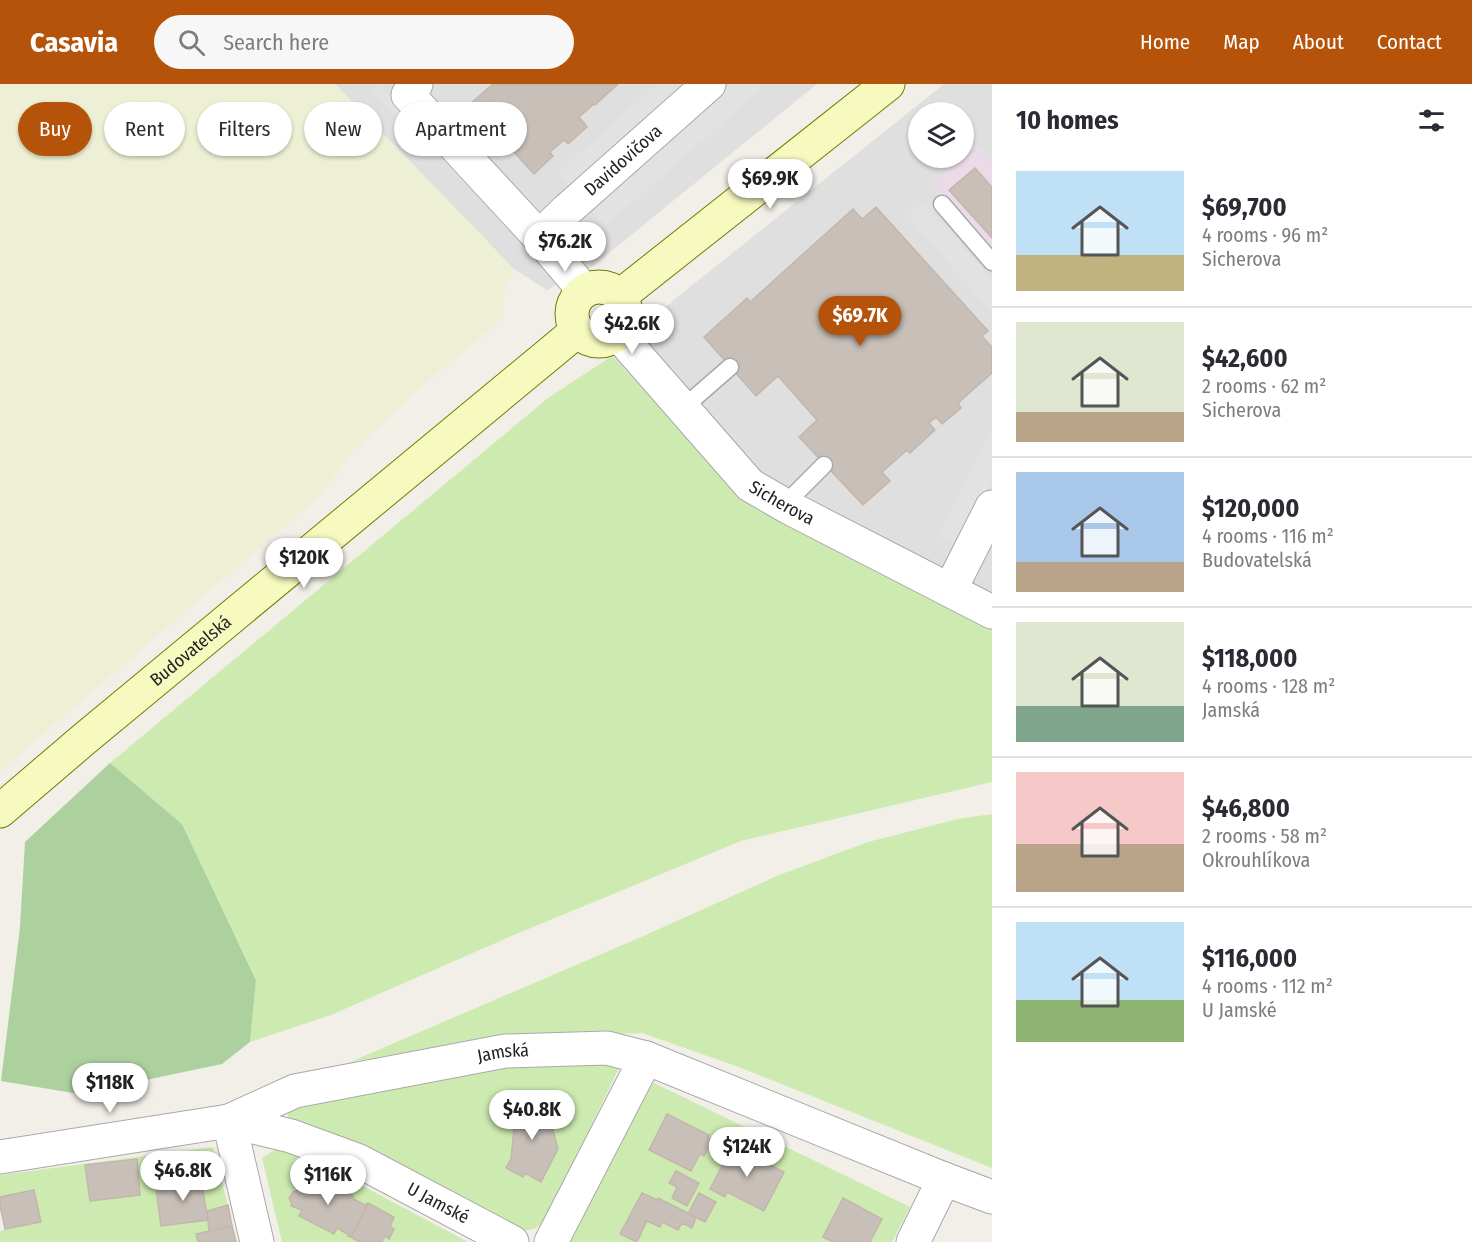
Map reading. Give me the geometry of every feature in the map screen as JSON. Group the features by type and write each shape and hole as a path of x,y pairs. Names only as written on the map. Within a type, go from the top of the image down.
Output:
{"street":[{"path":"416,84 408,95 539,237 576,281 582,292"},
{"name":"Davidovičova","path":"539,237 709,84"},
{"path":"620,296 888,84"},
{"path":"597,286 614,290 620,296 627,311 623,327 618,334 602,341 584,337 577,330 571,315 572,306 582,292 597,286"},
{"name":"Budovatelská","path":"0,811 577,330"},
{"name":"Sicherova","path":"618,334 750,485 788,507 992,612"},
{"path":"950,590 992,507"},
{"name":"Jamská","path":"0,1157 229,1121 295,1090 505,1051 607,1048 646,1058 992,1197"},
{"path":"551,1242 646,1058"},
{"path":"229,1121 257,1242"},
{"name":"U Jamské","path":"229,1121 291,1136 359,1161 512,1242"},
{"path":"913,1242 944,1179"}],"lane":[{"path":"942,204 992,262"},
{"path":"683,408 730,367"},
{"path":"788,507 796,493 824,465"}],"shaded area":[{"path":"335,84 817,84 593,266 547,290 514,269 405,156 527,156 527,102 394,102 394,145 382,133 382,102 352,102"},
{"path":"377,84 394,102 394,114 373,92"},
{"path":"657,84 692,84 573,189 558,173"},
{"path":"730,84 757,84 761,89 605,226 590,210"},
{"path":"944,84 992,84 992,628 741,493 612,356 676,298 908,113 908,168 974,168 974,102 921,102"},
{"path":"979,148 992,164 992,248 930,184 952,168 974,168 974,152"},
{"path":"923,202 992,280 992,312 907,216"},
{"path":"992,430 992,480 959,546 939,536"}],"green space":[{"path":"0,84 335,84 352,102 304,102 304,156 382,156 382,133 394,145 394,156 405,156 514,269 504,293 504,318 429,380 352,453 319,497 0,771"},
{"path":"612,356 741,493 992,628 992,782 741,841 514,935 331,1015 250,1042 256,979 182,824 110,763 548,398"},
{"path":"110,763 182,824 256,980 250,1042 222,1064 79,1094 1,1081 20,927 25,842"},
{"path":"992,814 992,1168 736,1066 642,1033 496,1037 350,1062 779,875 868,842 958,819"},
{"path":"515,1061 620,1066 548,1216 539,1226 523,1231 287,1123 289,1103","holes":["545,1101 558,1149 541,1182 525,1173 522,1177 507,1169 512,1154 513,1140 510,1111"]},
{"path":"650,1081 910,1207 892,1242 824,1237 833,1242 637,1242 567,1242","holes":["667,1114 709,1135 708,1137 712,1140 704,1156 649,1150","735,1141 749,1148 747,1153 784,1172 764,1211 727,1192 724,1197 711,1189","676,1171 699,1183 687,1206 672,1198 677,1187","642,1193 657,1200 658,1198 688,1214 699,1193 716,1202 705,1221 696,1217 692,1228 682,1223 677,1230 662,1222 660,1226 647,1221 637,1242 620,1234"]},
{"path":"284,1144 468,1242 382,1242 385,1236 390,1238 394,1229 390,1227 394,1217 352,1198 353,1196 309,1173 299,1190 293,1192 290,1198 291,1206 302,1210 299,1216 333,1234 337,1228 359,1242 282,1242 262,1158"},
{"path":"213,1147 228,1205 207,1211 200,1172 181,1174 182,1185 157,1188 208,1220 209,1231 198,1242 0,1242 0,1231 40,1222 0,1197 0,1175","holes":["136,1159 140,1195 90,1201 85,1165"]}],"building":[{"path":"493,84 618,84 579,117 587,127 568,144 564,140 550,152 553,156 534,174 518,156 527,156 527,102 472,102"},
{"path":"975,168 992,187 992,238 949,190"},
{"path":"876,207 988,331 982,336 992,347 992,373 958,403 961,408 942,424 936,417 929,423 935,430 910,453 907,450 882,472 890,481 863,505 799,437 817,420 778,376 756,396 704,337 747,298 750,302 853,209 862,219"},
{"path":"545,1101 558,1149 541,1182 525,1173 523,1177 506,1168 511,1159 514,1128 509,1111"},
{"path":"667,1114 709,1135 708,1137 712,1139 704,1156 700,1154 691,1171 649,1150"},
{"path":"735,1141 749,1148 747,1153 784,1172 764,1211 727,1192 725,1197 710,1189"},
{"path":"137,1159 140,1195 90,1201 85,1165"},
{"path":"676,1171 699,1183 687,1206 672,1198 677,1187 669,1183"},
{"path":"200,1172 208,1220 161,1226 156,1188 182,1185 181,1174"},
{"path":"308,1173 353,1196 352,1198 365,1205 368,1204 351,1237 337,1228 334,1234 299,1216 302,1210 291,1206 289,1198 293,1192 299,1190"},
{"path":"34,1190 41,1222 5,1229 0,1197"},
{"path":"642,1193 657,1200 658,1198 696,1217 692,1228 682,1223 678,1230 662,1222 660,1227 647,1221 637,1242 620,1234"},
{"path":"699,1193 716,1202 705,1222 688,1214"},
{"path":"843,1198 882,1219 870,1242 833,1242 823,1237"},
{"path":"368,1203 394,1217 390,1227 394,1229 389,1239 385,1236 382,1242 359,1242 351,1237"},
{"path":"228,1205 232,1226 209,1231 207,1211"},
{"path":"232,1226 236,1242 198,1242 196,1234"}]}
